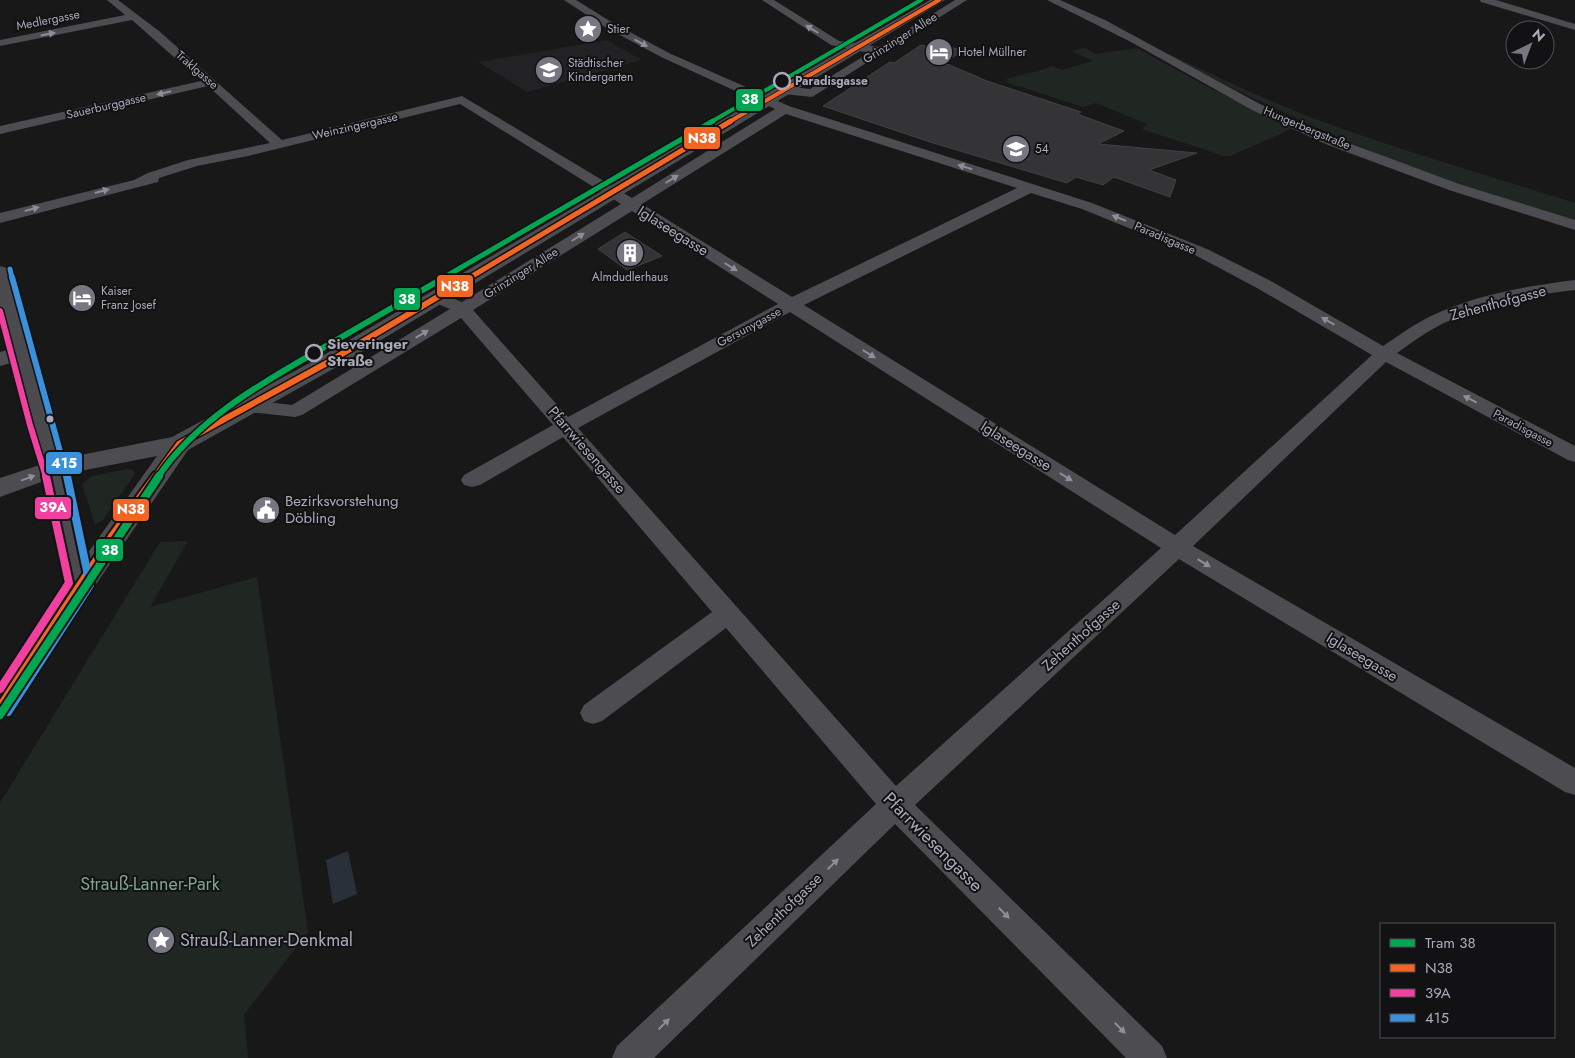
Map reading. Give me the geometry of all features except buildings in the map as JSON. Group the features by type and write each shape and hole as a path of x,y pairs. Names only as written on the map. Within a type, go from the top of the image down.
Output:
{"main road":[{"path":"0,272 40,422 55,468 80,585 0,707"}],"street":[{"name":"Traklgasse","path":"112,0 132,17 138,18 279,144"},
{"name":"Paradisgasse","path":"569,0 609,25 665,55 785,109 1087,206 1201,252 1263,284 1384,354 1575,455"},
{"path":"767,0 835,43 856,48 880,50"},
{"name":"Grinzinger Allee","path":"249,406 294,411 463,309 766,100 939,0"},
{"name":"Grinzinger Allee","path":"784,90 812,92 962,0"},
{"name":"Hungerbergstraße","path":"1052,0 1117,30 1257,107 1335,141 1418,173 1524,210 1575,225"},
{"path":"1485,0 1575,27"},
{"name":"Medlergasse","path":"0,43 132,17"},
{"name":"Sauerburggasse","path":"0,130 211,82"},
{"name":"Weinzingergasse","path":"0,218 140,181 169,176 279,144 462,100"},
{"name":"Iglaseegasse","path":"462,100 622,198 1177,547 1575,784"},
{"name":"Grinzinger Allee","path":"80,585 178,444 325,364 437,297 785,109"},
{"name":"Gersunygasse","path":"472,480 566,426 790,305 1031,187"},
{"name":"Zehenthofgasse","path":"629,1058 895,805 1177,547 1384,354 1428,325 1463,310 1527,294 1575,285"},
{"name":"Pfarrwiesengasse","path":"437,297 463,309 895,805 1150,1058"},
{"path":"0,359 22,353"},
{"path":"0,488 55,468 178,444"},
{"path":"592,713 729,613"}],"shaded area":[{"name":"Städtischer Kindergarten","path":"607,40 642,60 527,92 478,62"},
{"path":"348,851 357,894 333,904 326,860"}],"green space":[{"path":"1085,48 1095,54 1137,48 1206,86 1292,128 1230,156 1224,156 1142,129 1147,124 1096,103 1083,107 1006,82 1009,80 1005,79 1051,66 1062,70 1093,61 1072,51"},
{"path":"1169,54 1268,100 1329,124 1575,203 1575,220 1469,188 1366,149 1265,104 1166,55"},
{"path":"127,469 133,470 135,474 102,521 95,524 82,484 92,476"},
{"name":"Strauß-Lanner-Park","path":"188,541 150,607 257,577 308,932 244,1015 248,1058 0,1058 0,803 160,542"}],"tram line":[{"name":"38","path":"0,715 164,468 198,432 223,411 264,382 921,0"}],"transit line":[{"name":"N38","path":"0,707 113,535 179,444 325,364 766,100 939,0"},
{"name":"415","path":"8,712 90,585 65,466 50,419 10,269"},
{"name":"39A","path":"0,311 30,425 45,471 69,583 0,689"}],"place":[{"name":"Stier","path":"588,29"},
{"name":"Hotel Müllner","path":"939,52"},
{"name":"Städtischer Kindergarten","path":"549,70"},
{"name":"Paradisgasse","path":"782,81"},
{"name":"54","path":"1016,149"},
{"name":"Almdudlerhaus","path":"630,253"},
{"name":"Kaiser Franz Josef","path":"82,298"},
{"name":"Sieveringer Straße","path":"314,353"},
{"name":"Bezirksvorstehung Döbling","path":"266,510"},
{"name":"Strauß-Lanner-Denkmal","path":"161,940"}]}
